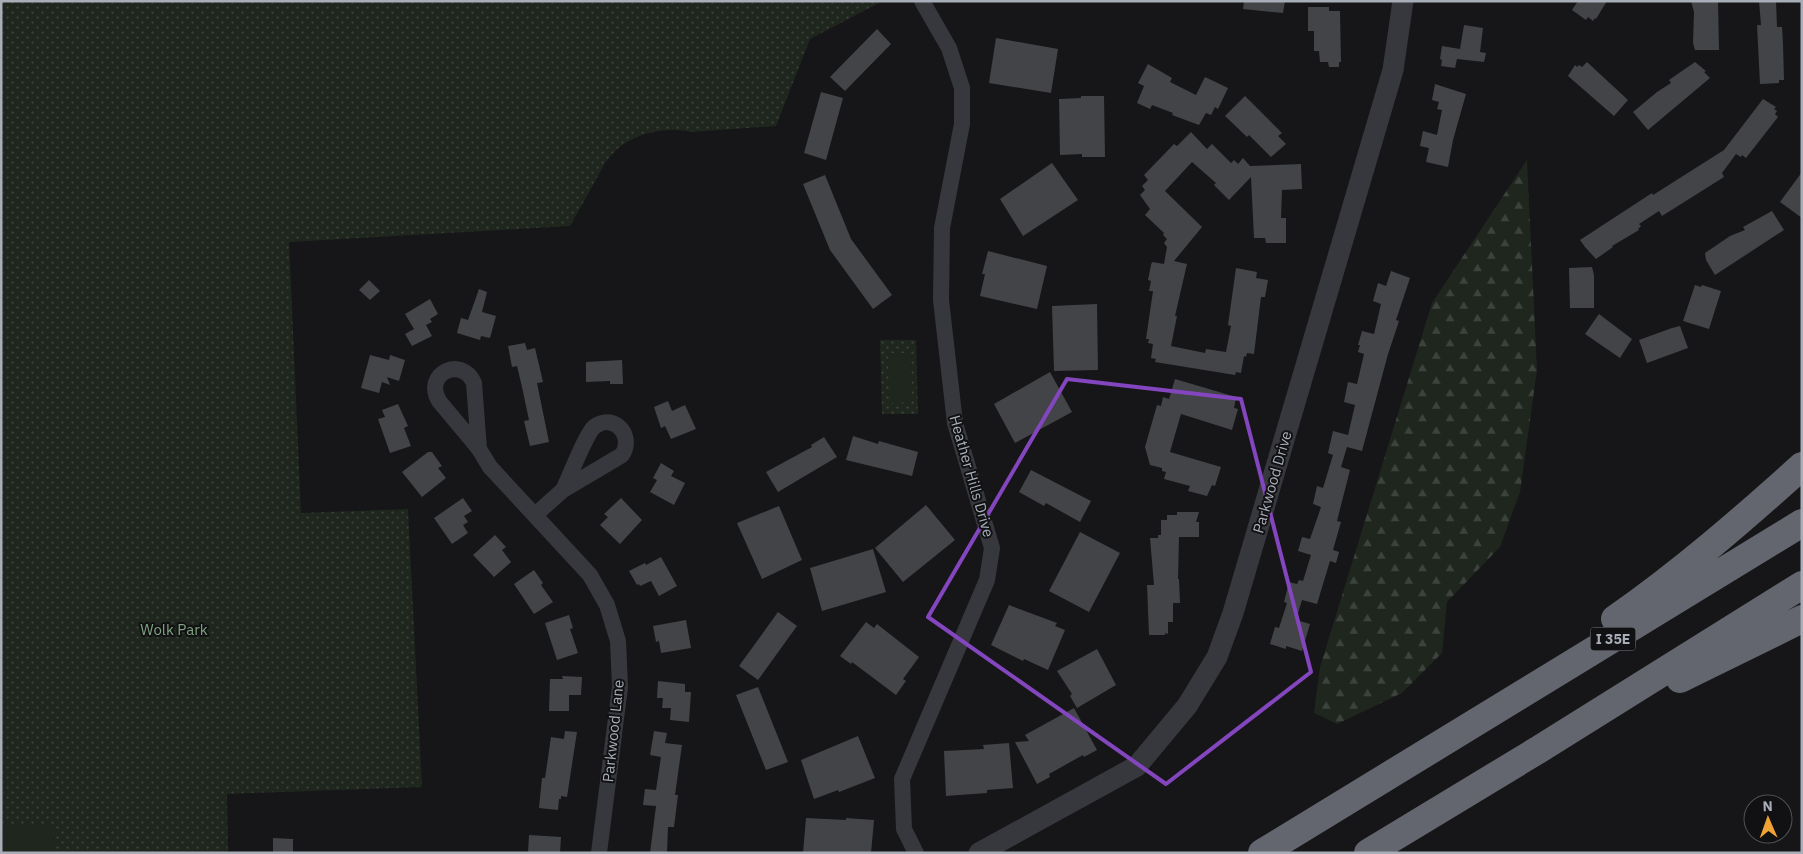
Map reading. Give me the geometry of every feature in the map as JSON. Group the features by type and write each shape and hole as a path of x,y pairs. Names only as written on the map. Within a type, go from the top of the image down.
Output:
{"highway":[{"path":"1424,754 1639,602 1752,511 1802,466"},
{"name":"I 35E","path":"1262,853 1802,523"},
{"path":"1368,853 1538,750 1802,585"},
{"path":"1538,750 1802,619"}],"street":[{"name":"Heather Hills Drive","path":"916,853 904,828 902,779 987,580 992,548 955,423 941,300 942,228 962,124 962,88 949,48 922,1"},
{"name":"Parkwood Drive","path":"979,853 1137,766 1187,706 1217,657 1233,613 1393,70 1403,1"},
{"name":"Parkwood Lane","path":"479,449 490,467 590,575 607,605 618,641 620,687 599,853"},
{"path":"535,515 563,490"}],"highlighted area":[{"path":"1067,379 1241,399 1311,672 1166,784 928,617"}],"green space":[{"name":"Wolk Park","path":"1,1 883,1 810,39 776,126 691,132 669,130 658,131 636,138 626,143 607,160 570,226 289,242 301,513 408,509 422,787 227,794 228,853 1,853"},
{"path":"1527,160 1537,370 1520,492 1500,547 1447,602 1442,653 1402,693 1337,724 1314,713 1320,667 1432,303"},
{"path":"880,340 916,340 918,414 882,414"},
{"path":"888,353 911,353 912,402 889,403"},
{"path":"53,825 54,853 1,853 1,827"}],"building":[{"path":"1244,1 1285,1 1283,13 1243,9"},
{"path":"1578,1 1607,1 1593,21 1588,17 1586,20 1572,10"},
{"path":"1691,1 1718,1 1719,50 1695,50 1693,43 1694,12"},
{"path":"1759,1 1776,1 1777,27 1782,27 1783,44 1784,80 1779,80 1779,83 1760,84 1757,25 1761,25"},
{"path":"1308,7 1329,7 1329,11 1340,11 1341,62 1339,62 1339,67 1329,67 1328,62 1320,62 1319,51 1314,51 1314,31 1308,31"},
{"path":"1464,25 1483,28 1480,52 1486,53 1484,62 1457,59 1455,68 1441,66 1442,46 1460,49"},
{"path":"877,29 891,44 845,91 830,77"},
{"path":"996,38 1058,49 1051,93 989,83"},
{"path":"1587,62 1628,100 1614,116 1568,76 1575,65 1582,67"},
{"path":"1695,62 1706,71 1704,72 1710,78 1648,130 1633,112 1671,83 1669,80"},
{"path":"1148,64 1172,78 1170,82 1196,95 1205,77 1228,88 1218,109 1215,107 1211,115 1206,113 1199,125 1152,105 1150,109 1137,103 1144,86 1138,83"},
{"path":"1435,84 1466,94 1453,140 1448,167 1426,162 1429,148 1420,146 1423,131 1437,135 1442,110 1437,109 1439,102 1432,100"},
{"path":"821,92 843,98 826,160 804,153"},
{"path":"1081,96 1104,96 1105,157 1082,157 1082,154 1060,155 1059,99 1081,98"},
{"path":"1245,96 1282,133 1278,136 1286,144 1271,157 1249,135 1247,137 1225,116"},
{"path":"1763,99 1776,107 1774,109 1777,111 1775,114 1778,117 1746,158 1736,154 1722,173 1724,177 1662,216 1659,211 1639,224 1641,226 1639,230 1612,246 1596,259 1585,247 1580,240 1652,193 1653,195 1724,150"},
{"path":"1191,132 1207,149 1212,144 1231,163 1234,160 1238,164 1243,158 1250,166 1301,164 1302,189 1282,190 1281,218 1286,218 1286,243 1266,243 1265,238 1254,238 1251,177 1229,200 1214,185 1216,183 1192,162 1165,191 1202,227 1174,261 1187,264 1175,316 1177,316 1171,346 1205,353 1206,349 1226,352 1231,326 1228,325 1236,268 1257,272 1256,278 1268,280 1265,297 1261,297 1254,354 1247,353 1246,357 1244,356 1241,373 1236,372 1235,375 1155,362 1156,359 1151,358 1153,344 1148,343 1149,339 1146,339 1153,291 1149,291 1151,281 1148,280 1151,265 1152,262 1164,264 1167,247 1164,243 1167,239 1163,235 1164,233 1145,215 1150,209 1140,195 1145,190 1142,186 1148,180 1144,175 1174,144 1177,146"},
{"path":"1052,163 1078,200 1023,236 1000,199"},
{"path":"1802,172 1802,218 1780,202"},
{"path":"825,175 851,239 892,295 873,309 830,250 803,184"},
{"path":"1772,211 1784,230 1715,275 1706,260 1705,253 1730,236 1745,230 1743,227"},
{"path":"988,251 1047,266 1037,309 980,296 985,274 982,274"},
{"path":"1592,267 1594,275 1594,308 1570,308 1569,268"},
{"path":"1391,271 1410,278 1396,320 1399,321 1388,354 1362,451 1347,447 1341,467 1350,470 1337,521 1341,522 1333,550 1339,552 1336,563 1330,561 1317,604 1302,600 1296,620 1310,624 1302,651 1286,646 1286,649 1270,644 1275,627 1279,628 1287,603 1284,602 1289,582 1297,584 1299,580 1303,581 1311,555 1298,551 1302,537 1310,539 1321,507 1313,504 1317,486 1323,488 1333,455 1328,453 1333,431 1348,435 1355,405 1344,402 1348,382 1357,384 1364,354 1358,352 1362,331 1374,334 1381,304 1373,301 1378,283 1386,286"},
{"path":"369,280 380,291 370,300 359,290"},
{"path":"1695,285 1701,287 1702,285 1721,291 1709,329 1683,321"},
{"path":"479,289 487,292 482,312 496,316 490,338 481,336 480,340 457,333 461,318 468,320"},
{"path":"430,299 438,314 430,319 432,322 426,325 432,336 412,346 405,334 414,329 405,314"},
{"path":"1097,304 1098,370 1054,371 1052,306"},
{"path":"1599,314 1632,339 1620,358 1585,334"},
{"path":"1680,326 1688,348 1647,363 1639,340"},
{"path":"525,343 527,350 535,348 543,382 537,383 549,442 530,446 524,421 529,420 522,387 517,366 512,367 508,346"},
{"path":"370,355 389,360 390,355 405,360 399,381 387,377 390,385 382,382 379,393 361,388"},
{"path":"622,360 623,384 610,384 610,381 586,382 586,362"},
{"path":"1050,372 1072,412 1015,443 994,404"},
{"path":"1175,379 1236,397 1234,408 1238,409 1232,430 1181,414 1170,452 1221,467 1215,486 1212,485 1207,496 1188,491 1190,486 1164,479 1166,472 1162,471 1162,468 1150,465 1145,447 1157,405 1161,406 1163,397 1169,399"},
{"path":"668,401 672,411 685,405 696,429 671,439 665,426 661,428 654,407"},
{"path":"398,404 408,426 404,428 411,446 390,453 378,419 385,417 382,410"},
{"path":"853,436 878,444 879,441 918,452 912,476 846,460"},
{"path":"824,437 837,457 778,492 766,472 812,447 811,445"},
{"path":"428,452 432,452 442,466 438,468 446,478 422,497 402,472"},
{"path":"661,463 674,471 671,476 685,483 674,505 650,492 657,480 653,478"},
{"path":"1031,470 1091,501 1080,522 1046,503 1044,506 1019,492"},
{"path":"463,498 472,511 464,516 468,522 463,525 468,533 452,544 434,518"},
{"path":"621,498 642,520 620,544 600,525 608,517 604,514"},
{"path":"926,505 955,540 903,582 875,548"},
{"path":"779,506 802,560 762,579 737,523"},
{"path":"1177,512 1199,512 1196,522 1199,522 1199,537 1179,537 1178,579 1180,603 1173,603 1173,622 1168,622 1168,634 1149,635 1147,585 1154,585 1150,538 1158,538 1158,535 1161,535 1161,520 1167,520 1167,515 1177,515"},
{"path":"1080,532 1120,553 1089,612 1049,591"},
{"path":"495,535 506,547 502,550 511,562 494,577 473,555"},
{"path":"873,549 886,592 822,611 810,568"},
{"path":"661,557 677,586 659,596 651,581 640,586 639,584 637,585 629,571"},
{"path":"534,570 543,583 541,585 553,602 534,614 514,584"},
{"path":"1009,605 1057,623 1055,626 1065,630 1048,670 1024,659 1023,661 991,645"},
{"path":"778,612 797,626 758,680 739,666"},
{"path":"569,615 573,628 570,629 578,653 557,660 545,623"},
{"path":"686,620 691,648 661,653 659,641 656,642 653,626"},
{"path":"866,622 874,628 877,624 919,657 903,679 906,681 896,695 852,662 851,664 840,656"},
{"path":"1097,649 1116,685 1077,708 1070,696 1072,694 1057,671"},
{"path":"562,676 582,677 581,695 569,695 569,711 549,711 550,679 563,679"},
{"path":"658,681 685,684 685,692 691,692 689,722 670,720 671,708 662,708 663,698 657,698"},
{"path":"758,687 788,762 766,770 736,695"},
{"path":"1074,708 1097,750 1084,757 1083,755 1049,774 1050,777 1037,784 1015,742 1029,741 1025,735"},
{"path":"565,731 577,732 567,797 561,796 558,810 539,808 542,778 545,778 551,737 564,739"},
{"path":"654,731 667,733 665,743 682,745 675,795 678,795 674,827 668,827 667,853 650,853 656,806 643,805 645,789 656,790 661,757 650,755"},
{"path":"858,736 875,778 839,792 838,790 814,799 801,760"},
{"path":"1009,743 1013,788 987,790 987,793 946,796 944,751 984,749 983,745"},
{"path":"806,818 874,820 871,853 803,853"},
{"path":"529,835 561,837 560,853 528,853"},
{"path":"273,838 293,839 293,853 273,853"}]}
